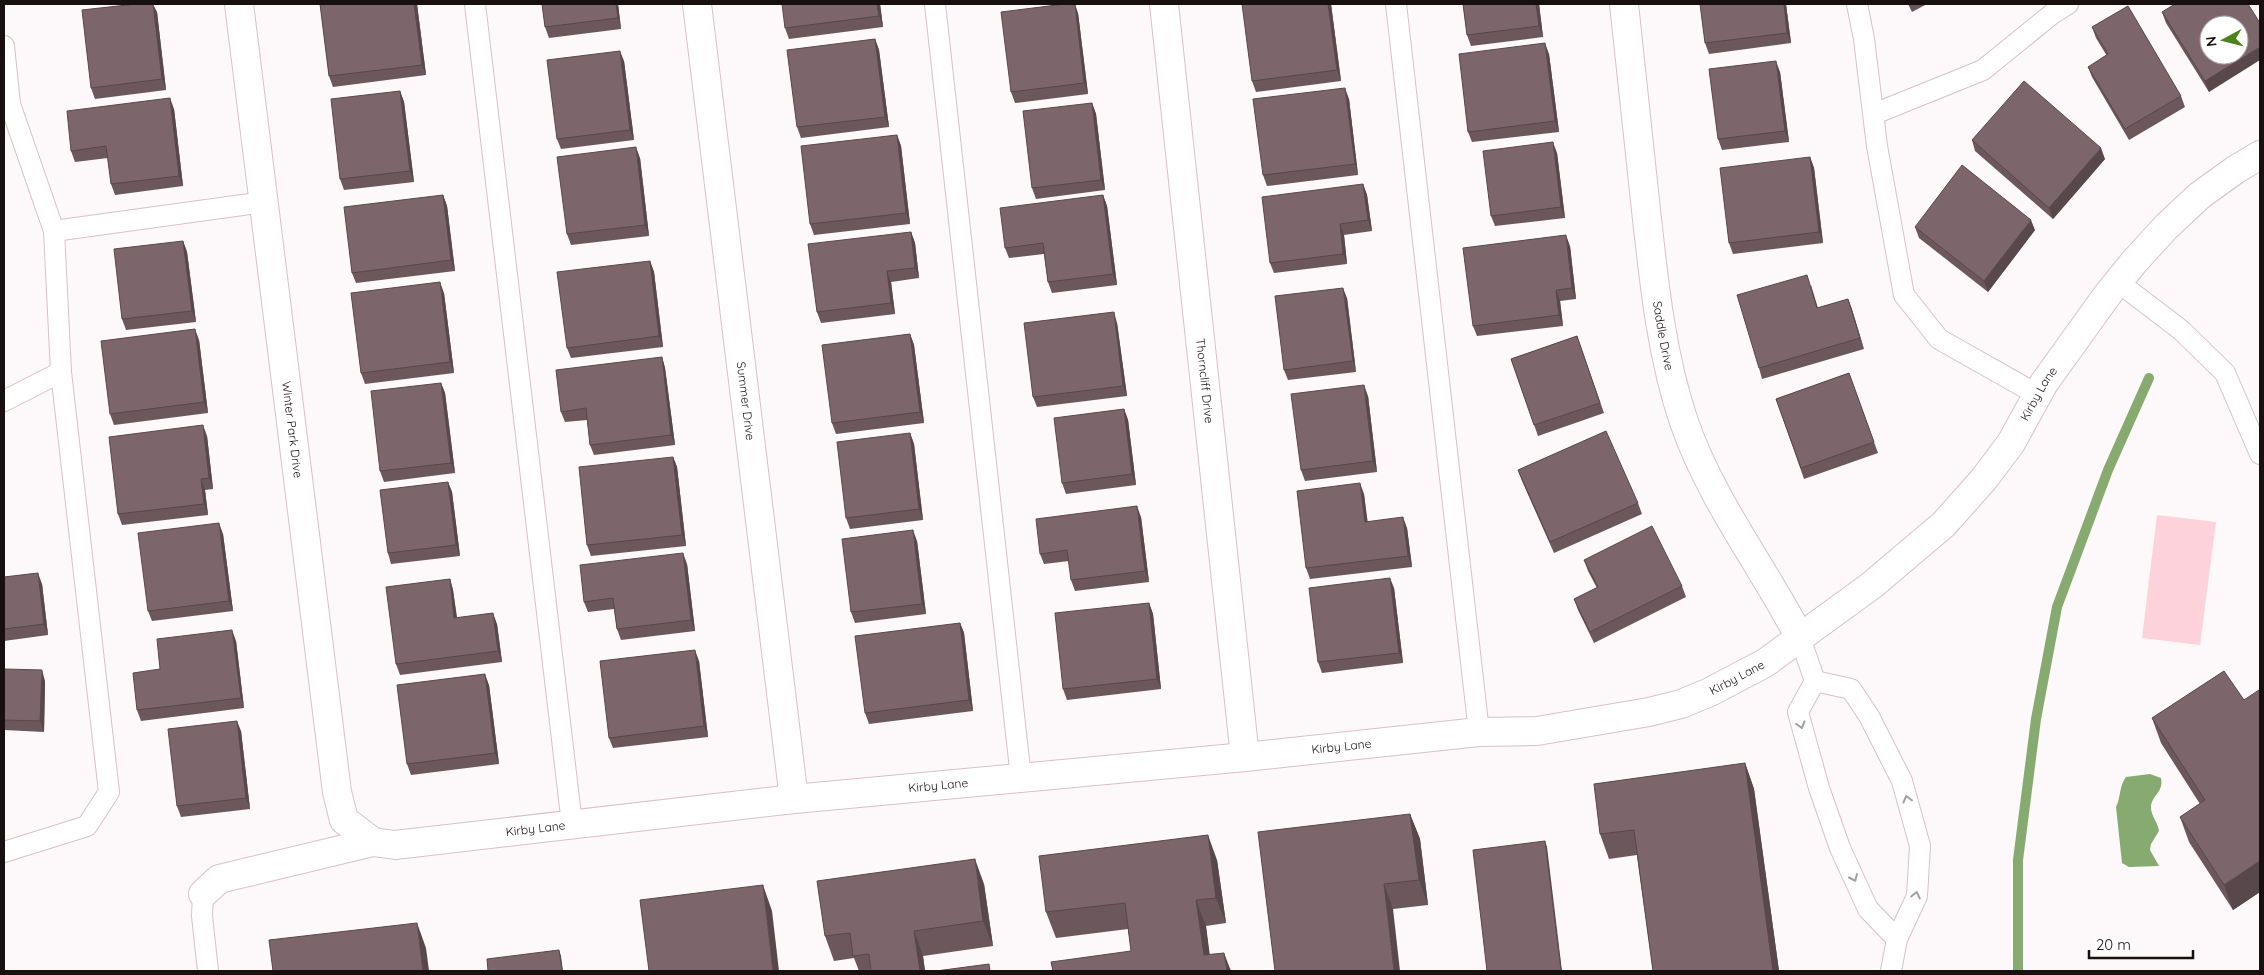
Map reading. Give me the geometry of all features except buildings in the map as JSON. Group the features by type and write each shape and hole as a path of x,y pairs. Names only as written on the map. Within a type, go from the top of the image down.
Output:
{"street":[{"name":"Winter Park Drive","path":"239,4 337,792 344,820 372,842"},
{"name":"Summer Drive","path":"697,4 794,799"},
{"name":"Thorncliff Drive","path":"1164,4 1245,757"},
{"name":"Saddle Drive","path":"1624,4 1660,328 1675,392 1684,423 1714,493 1750,555 1777,594 1800,638"},
{"name":"Kirby Lane","path":"203,894 219,879 372,842 395,845 794,799 1245,757 1479,732 1537,731 1649,712 1681,704 1710,692 1765,663 1872,585 1944,524 1984,479 2011,443 2038,395 2118,282 2166,227 2199,196 2260,155"}],"lane":[{"path":"475,4 572,824"},
{"path":"935,4 1021,778"},
{"path":"1396,4 1479,732"},
{"path":"1857,4 1864,39 1877,146 1904,295 1939,339 2038,395"},
{"path":"1874,114 1982,70 2052,14 2068,4"},
{"path":"4,46 7,104 54,231 61,372 109,792 87,826 4,852"},
{"path":"54,231 264,202"},
{"path":"2118,282 2182,330 2225,373 2260,454"},
{"path":"4,401 61,372"},
{"path":"1800,638 1815,681 1798,712 1819,788 1840,848 1868,909 1897,939"},
{"path":"1815,681 1851,690 1868,716 1902,781 1920,846 1918,896 1897,939 1891,971"},
{"path":"203,894 202,916 208,971"}],"shaded area":[{"path":"2157,515 2216,522 2200,645 2142,638"},
{"path":"2150,774 2161,778 2161,787 2153,800 2151,808 2159,831 2151,844 2150,850 2159,866 2129,867 2122,863 2116,807 2122,784 2126,777"}],"waterway":[{"path":"2018,971 2018,860 2036,719 2057,607 2108,470 2149,378"}]}
